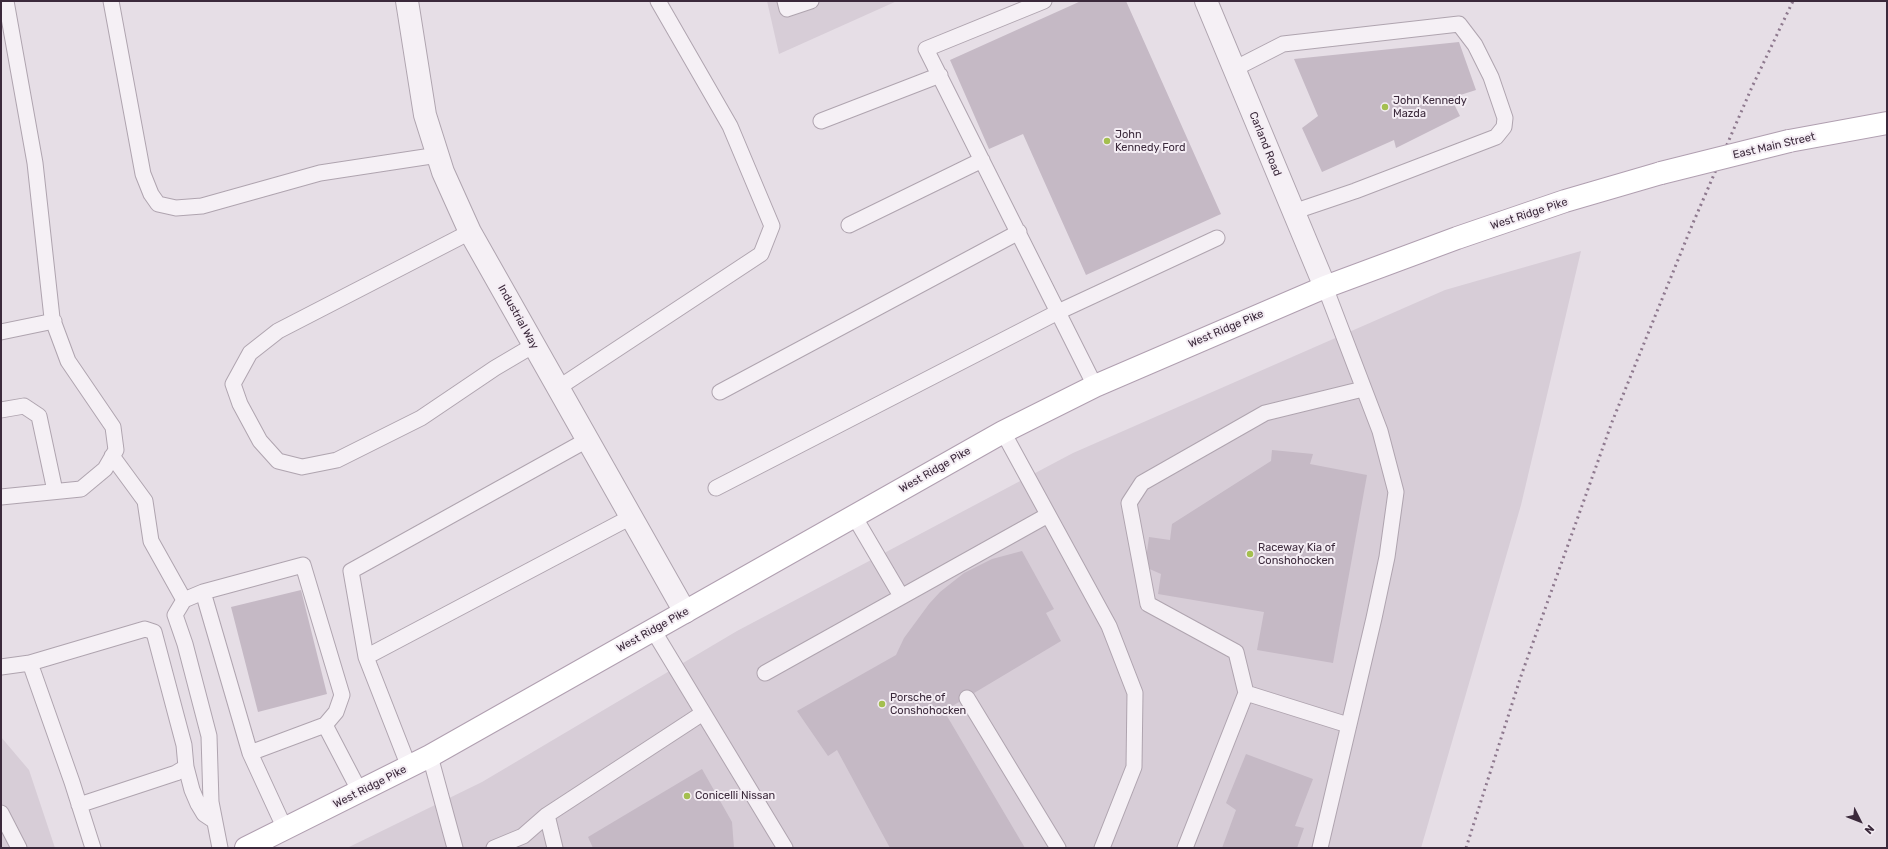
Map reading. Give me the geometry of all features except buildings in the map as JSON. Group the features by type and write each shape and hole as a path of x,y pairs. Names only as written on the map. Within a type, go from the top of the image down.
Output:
{"main road":[{"name":"East Main Street","path":"1661,173 1789,141 1887,123"},
{"name":"West Ridge Pike","path":"246,848 430,756 1003,432 1095,386 1325,287 1464,235 1565,201 1661,173"}],"street":[{"name":"Industrial Way","path":"407,1 425,115 443,172 470,232 685,612"},
{"name":"Carland Road","path":"1206,1 1292,212 1325,287"}],"lane":[{"path":"1,497 81,489 105,469 116,450 113,427 68,361 54,321 36,163 6,1"},
{"path":"111,1 143,174 151,194 158,204 176,208 202,206 320,173 438,155"},
{"path":"558,388 761,254 772,226 730,126 658,1"},
{"path":"785,1 786,9 811,1"},
{"path":"1044,1 926,49 1095,386"},
{"path":"1234,69 1283,44 1459,24 1479,51 1491,77 1505,118 1504,127 1496,137 1355,191 1292,212"},
{"path":"821,122 940,75"},
{"path":"850,224 982,160"},
{"path":"470,232 278,331 250,353 233,384 240,404 260,441 278,461 302,467 337,460 421,418 496,368 534,345"},
{"path":"720,392 1018,232"},
{"path":"716,488 1058,312 1217,238"},
{"path":"1320,848 1387,557 1396,492 1380,431 1325,287"},
{"path":"1,332 54,321"},
{"path":"1185,848 1246,694 1236,652 1148,604 1129,503 1142,483 1265,413 1363,389"},
{"path":"1,410 24,406 39,416 55,491"},
{"path":"1003,432 1109,626 1135,693 1134,766 1102,848"},
{"path":"409,767 366,657 351,571 587,440"},
{"path":"112,456 145,501 151,541 184,600"},
{"path":"765,673 1048,515"},
{"path":"854,516 901,596"},
{"path":"366,657 631,517"},
{"path":"220,848 213,820 211,802 209,736 175,615 184,600 203,592 303,565 342,695 336,712 325,725 250,754"},
{"path":"203,592 250,754 285,828"},
{"path":"1,667 30,663 145,629 154,632 184,745 186,767 192,790 204,814 213,820"},
{"path":"653,630 785,848"},
{"path":"30,663 93,848"},
{"path":"1246,694 1348,725"},
{"path":"967,698 1058,848"},
{"path":"494,848 523,836 547,815 703,713"},
{"path":"325,725 360,792"},
{"path":"430,756 455,848"},
{"path":"79,805 176,773 186,767"},
{"path":"1,813 18,848"},
{"path":"547,815 555,848"}],"shaded area":[{"path":"767,1 897,1 779,54"},
{"path":"1581,251 1521,505 1421,848 347,848 482,782 737,631 1073,453 1445,290"},
{"path":"1,737 29,770 55,848 1,848"}],"railway":[{"path":"1466,848 1521,676 1612,422 1693,223 1752,87 1793,1"}],"place":[{"name":"John Kennedy Mazda","path":"1385,107"},
{"name":"John Kennedy Ford","path":"1107,141"},
{"name":"Raceway Kia of Conshohocken","path":"1250,554"},
{"name":"Porsche of Conshohocken","path":"882,704"},
{"name":"Conicelli Nissan","path":"687,796"}]}
